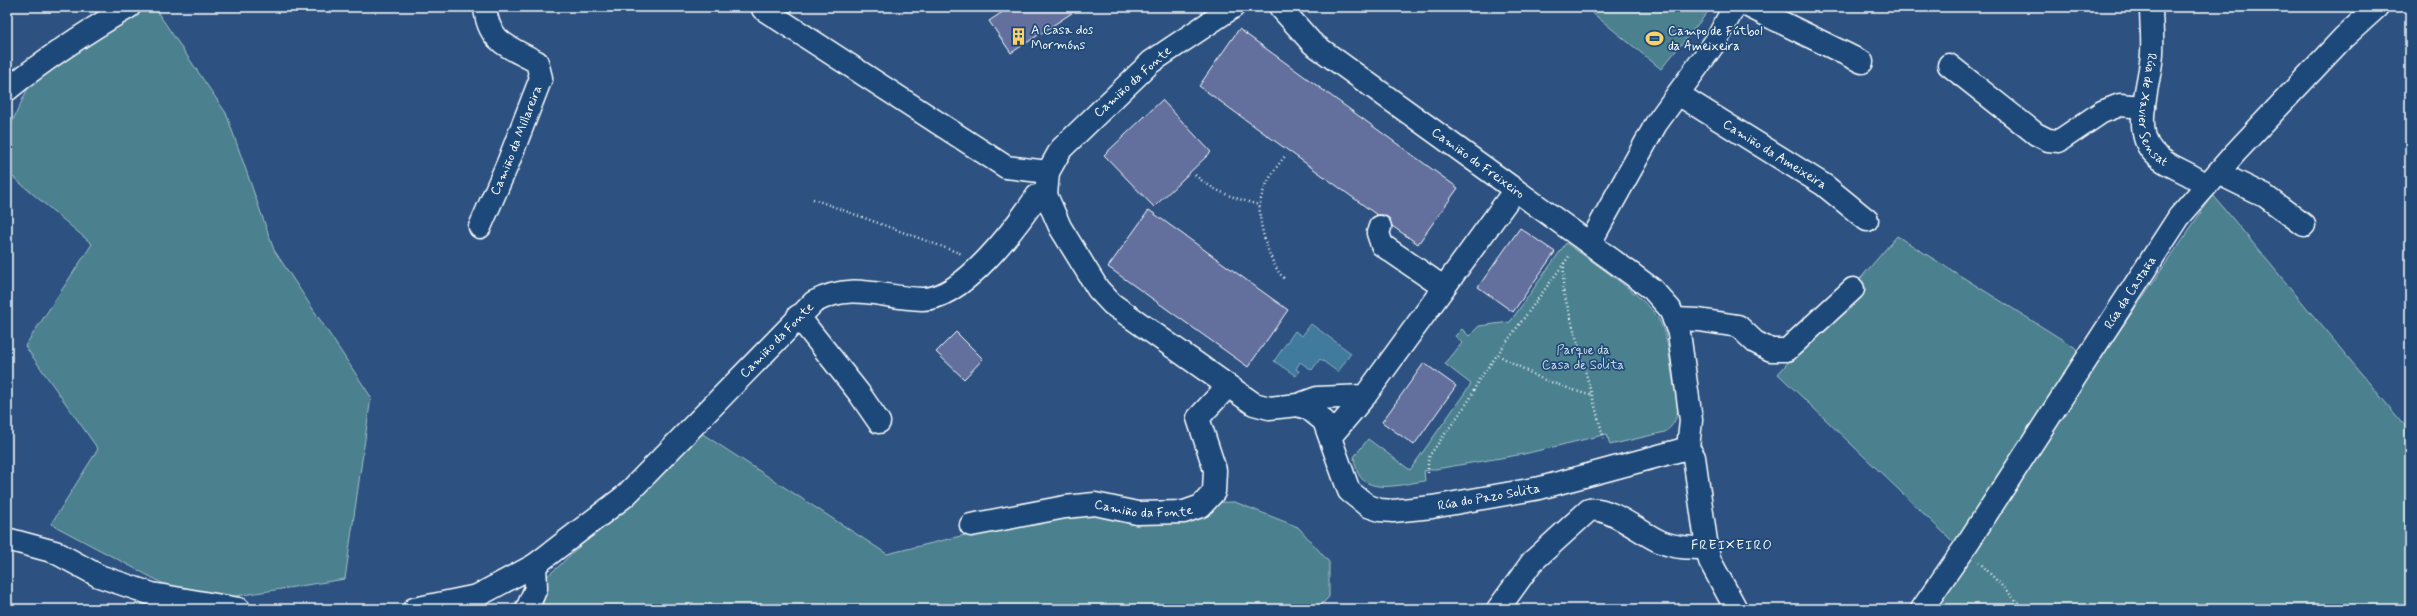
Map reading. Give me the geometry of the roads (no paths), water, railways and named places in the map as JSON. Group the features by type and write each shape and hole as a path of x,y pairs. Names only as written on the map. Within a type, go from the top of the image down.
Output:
{"street":[{"path":"7,90 40,62 79,35 129,7"},
{"name":"Camiño da Millareira","path":"480,227 508,163 541,78 537,62 506,46 494,37 486,7"},
{"name":"Camiño da Fonte","path":"1233,7 1151,62 1061,149 1048,172 1046,195 1060,227 1098,289 1112,304 1254,404 1269,408 1298,406 1310,409 1327,428"},
{"name":"Camiño do Freixeiro","path":"1280,7 1312,43 1515,190 1581,247 1652,289 1670,309 1679,333 1691,420 1688,448 1694,457 1706,548 1710,561 1736,609"},
{"path":"1581,247 1656,124 1716,41 1734,7"},
{"path":"1750,7 1862,62"},
{"name":"Rúa de Xavier Sensat","path":"2151,7 2152,54 2144,107 2145,139 2152,151 2163,161 2212,179 2266,196 2304,225"},
{"name":"Rúa da Castaña","path":"1922,609 1965,547 2179,218 2212,179 2343,38 2377,7"},
{"path":"763,9 1006,167 1048,172"},
{"path":"1949,65 2036,134 2048,140 2059,141 2102,112 2120,105 2144,107"},
{"name":"Camiño da Ameixeira","path":"1678,94 1824,185 1867,220"},
{"path":"1327,428 1365,396 1515,190"},
{"name":"Camiño da Fonte","path":"414,609 476,596 535,565 625,496 798,316 814,302 829,294 850,290 923,299 941,296 961,282 994,251 1037,196 1046,195"},
{"path":"1380,227 1378,233 1382,245 1443,287"},
{"path":"1674,319 1700,320 1738,326 1755,342 1771,350 1788,350 1852,289"},
{"path":"798,316 859,393 879,422"},
{"name":"Camiño da Fonte","path":"972,525 1065,507 1095,504 1137,513 1184,512 1201,506 1214,492 1215,470 1198,418 1228,386"},
{"path":"1298,406 1317,398 1365,396"},
{"name":"Rúa do Pazo Solita","path":"1327,428 1341,473 1349,491 1368,506 1393,511 1540,488 1688,448"},
{"path":"1498,609 1532,562 1589,510 1602,509 1661,542 1685,549 1706,548"},
{"path":"7,539 55,552 99,576 152,594 239,609"},
{"path":"527,609 536,588 535,565"}],"place":[{"name":"A Casa dos Mormóns","path":"1018,37"},
{"name":"Campo de Fútbol da Ameixeira","path":"1655,38"}],"district":[{"name":"FREIXEIRO","path":"1732,545"}],"park label":[{"name":"Parque da Casa de Solita","path":"1583,358"}]}
